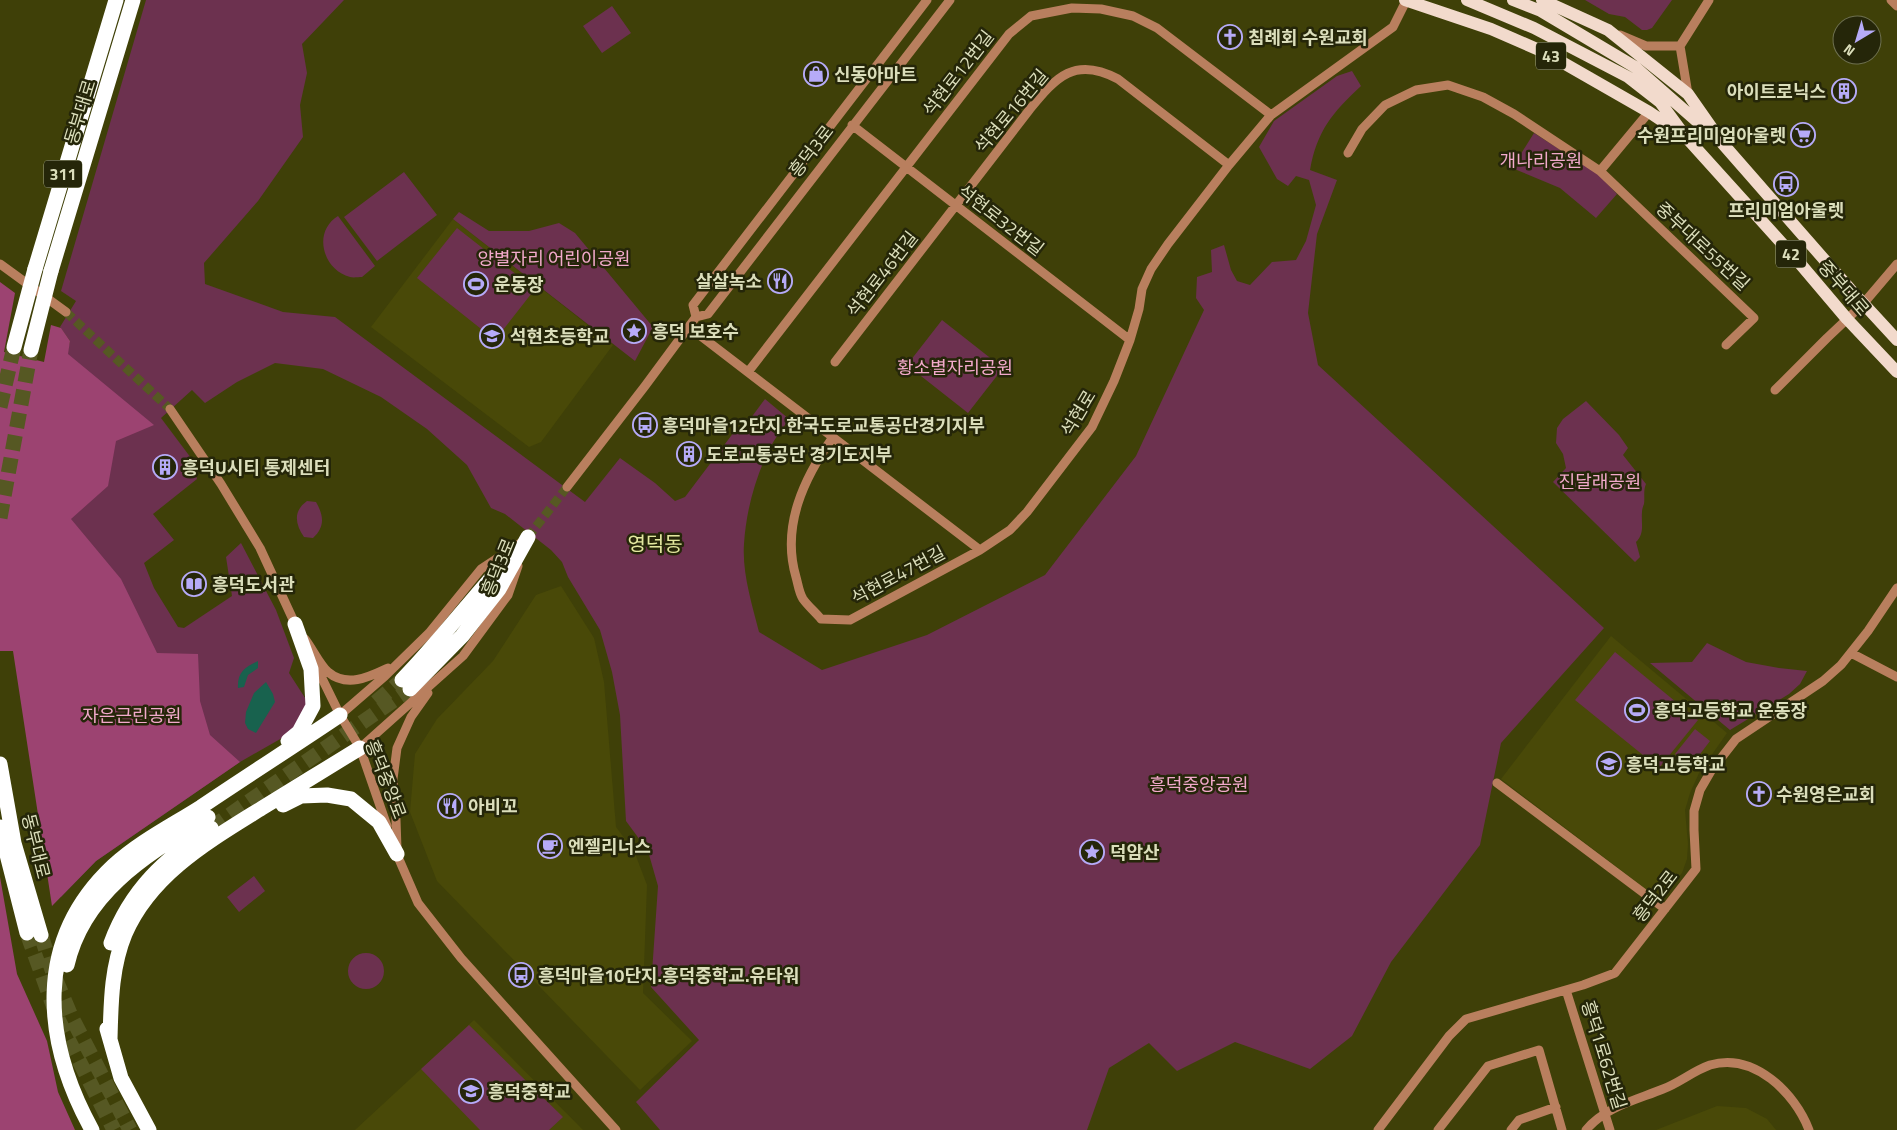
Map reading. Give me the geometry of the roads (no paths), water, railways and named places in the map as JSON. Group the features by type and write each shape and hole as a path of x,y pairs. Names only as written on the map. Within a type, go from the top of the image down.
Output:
{"highway":[{"name":"동부대로","path":"14,347 34,269 116,0"},
{"name":"동부대로","path":"31,350 51,271 133,0"},
{"path":"406,685 486,583 528,538"},
{"path":"243,779 299,732 313,706 311,670 295,624"},
{"path":"92,1130 78,1105 66,1073 57,1042 53,1012 56,970 60,951 79,908 112,867 136,847 340,715"},
{"path":"110,1039 113,979 117,959 125,934 156,885 181,861 226,830 360,748"},
{"name":"동부대로","path":"0,764 14,842 34,934 0,827"},
{"path":"226,830 301,796 327,795 351,799 379,822 396,854"},
{"path":"66,1073 62,1035 63,982 70,953 82,925 97,902 114,883 174,838 210,823 154,872 139,889 126,908 118,925 106,961 102,1014 121,1078 149,1130"}],"main road":[{"name":"중부대로","path":"1406,0 1491,29 1546,53 1649,112 1685,136"},
{"name":"중부대로","path":"1467,0 1534,28 1628,78 1660,102 1685,136 1797,260 1847,320 1897,372"},
{"name":"42","path":"1513,0 1542,6"},
{"name":"중부대로","path":"1542,6 1608,30 1688,94 1723,144 1863,304 1897,340"},
{"name":"중부대로","path":"1542,6 1635,67 1723,144"},
{"path":"1797,260 1812,246"},
{"path":"1881,355 1897,340"}],"street":[{"name":"흥덕3로","path":"696,317 693,304 928,0"},
{"name":"흥덕3로","path":"567,487 696,317 708,314 950,0"},
{"name":"석현로","path":"980,550 1010,530 1027,512 1092,427 1114,381 1130,340 1139,309 1142,289 1151,269 1229,165 1271,115 1394,27 1406,0"},
{"path":"1688,94 1680,46 1709,0"},
{"path":"1891,0 1897,6"},
{"name":"석현로12번길","path":"748,372 1009,34 1031,16 1072,8 1101,9 1144,20 1158,28 1271,115"},
{"path":"1608,30 1646,46 1680,46"},
{"name":"석현로16번길","path":"956,206 1051,84 1060,76 1071,72 1088,70 1104,72 1118,79 1229,165"},
{"name":"중부대로55번길","path":"1348,154 1362,129 1386,106 1416,90 1448,85 1483,97 1514,114 1600,171 1754,318 1726,345"},
{"path":"1600,171 1649,112"},
{"name":"석현로32번길","path":"852,125 1130,340"},
{"name":"석현로46번길","path":"835,362 956,206"},
{"path":"0,264 66,312"},
{"path":"1775,390 1863,304 1897,264"},
{"path":"689,327 980,550"},
{"name":"흥덕중앙로","path":"170,409 222,484 260,548 340,715 360,748 396,854 418,903 461,958 616,1130"},
{"name":"석현로47번길","path":"833,437 815,462 804,483 797,503 792,540 791,561 802,597 821,619 850,620 980,550"},
{"name":"흥덕3로","path":"340,715 429,633 481,569 528,538"},
{"name":"흥덕3로","path":"360,748 463,656 508,596 528,538"},
{"name":"흥덕2로","path":"1378,1130 1449,1036 1466,1019 1566,990 1615,973 1696,868 1694,811 1700,790 1711,771 1736,739 1823,681 1868,631 1897,588"},
{"path":"295,624 328,672 342,679 367,679 399,662"},
{"path":"1850,653 1897,677"},
{"path":"396,854 393,779 398,748 412,717 446,671"},
{"path":"1497,783 1665,910"},
{"name":"흥덕1로62번길","path":"1566,990 1610,1130"},
{"path":"1438,1130 1488,1066 1539,1050 1562,1130"},
{"path":"1586,1130 1605,1114 1622,1104 1671,1086 1710,1066 1729,1063 1757,1070 1779,1085 1798,1107 1810,1130"},
{"path":"1511,1130 1519,1120 1556,1107"}],"tunnel":[{"path":"66,312 170,409"},
{"path":"0,407 14,347"},
{"path":"0,518 31,350"},
{"path":"528,537 567,487"},
{"path":"376,702 402,680"},
{"path":"211,828 410,689"},
{"path":"27,933 58,1019 114,1130"},
{"path":"41,935 53,973 71,1016 130,1130"}],"place":[{"name":"침례회 수원교회","path":"1230,37"},
{"name":"신동아마트","path":"816,74"},
{"name":"아이트로닉스","path":"1844,91"},
{"name":"수원프리미엄아울렛","path":"1803,135"},
{"name":"프리미엄아울렛","path":"1786,184"},
{"name":"살살녹소","path":"780,281"},
{"name":"운동장","path":"476,284"},
{"name":"흥덕 보호수","path":"634,331"},
{"name":"석현초등학교","path":"492,336"},
{"name":"흥덕마을12단지.한국도로교통공단경기지부","path":"645,425"},
{"name":"도로교통공단 경기도지부","path":"689,454"},
{"name":"흥덕U시티 통제센터","path":"165,467"},
{"name":"흥덕도서관","path":"194,584"},
{"name":"흥덕고등학교 운동장","path":"1637,710"},
{"name":"흥덕고등학교","path":"1609,764"},
{"name":"수원영은교회","path":"1759,794"},
{"name":"아비꼬","path":"450,806"},
{"name":"엔젤리너스","path":"550,846"},
{"name":"덕암산","path":"1092,852"},
{"name":"흥덕마을10단지.흥덕중학교.유타워","path":"521,975"},
{"name":"흥덕중학교","path":"471,1091"}],"district":[{"name":"영덕동","path":"655,543"}],"park label":[{"name":"개나리공원","path":"1541,160"},
{"name":"양별자리 어린이공원","path":"554,258"},
{"name":"황소별자리공원","path":"955,367"},
{"name":"진달래공원","path":"1600,481"},
{"name":"자은근린공원","path":"132,715"},
{"name":"흥덕중앙공원","path":"1199,784"}]}
